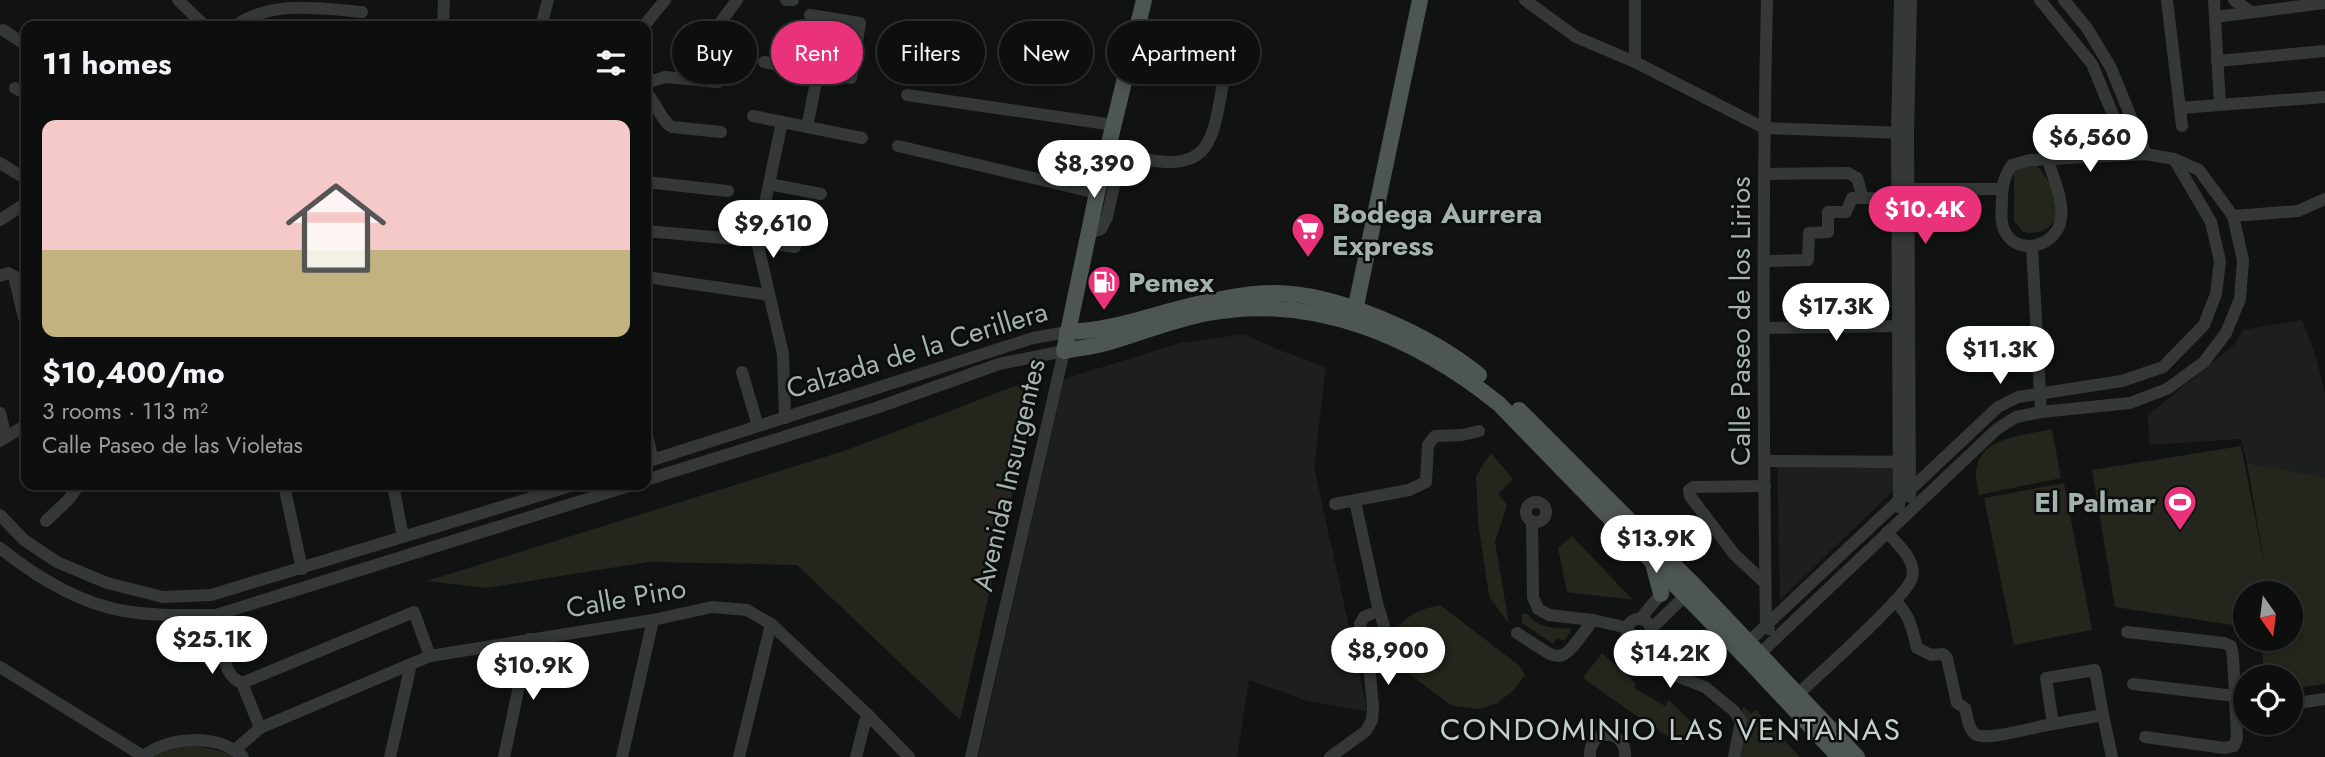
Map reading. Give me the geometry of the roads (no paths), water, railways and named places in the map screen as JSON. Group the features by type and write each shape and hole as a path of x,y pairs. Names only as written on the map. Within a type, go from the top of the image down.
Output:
{"main road":[{"name":"Avenida Insurgentes","path":"1064,351 1097,193 1144,0"},
{"path":"1354,316 1420,0"},
{"name":"Calzada de la Cerillera","path":"1067,332 1121,325 1193,305 1272,293 1314,297 1354,316 1441,348 1506,397 1671,583"},
{"name":"Calzada de la Cerillera","path":"1064,351 1103,344 1164,324 1210,313 1274,307 1354,316"},
{"name":"Calzada de la Cerillera","path":"1401,334 1499,404 1671,583 1690,592 1749,652"},
{"path":"1749,652 1798,694 1857,757"},
{"path":"1749,652 1839,757"}],"street":[{"path":"443,21 444,0"},
{"path":"542,21 548,0"},
{"path":"648,21 665,0"},
{"path":"721,21 737,0"},
{"path":"786,0 793,0"},
{"path":"1525,0 1576,37 1635,62 1764,128 1903,133"},
{"path":"1635,0 1635,62"},
{"name":"Calle Paseo de los Lirios","path":"1766,626 1764,128 1767,0"},
{"path":"1900,0 1903,133 1908,189 1897,462 1900,520"},
{"path":"1911,510 1897,199 1912,0"},
{"path":"2040,0 2092,64 2129,154"},
{"path":"2064,0 2087,28 2111,68 2146,154"},
{"path":"2167,0 2182,126"},
{"path":"2214,0 2220,105"},
{"path":"2234,0 2251,12"},
{"path":"2215,17 2325,1"},
{"path":"183,2 200,21"},
{"path":"241,21 250,14 288,6 330,5 362,12"},
{"path":"810,15 848,21"},
{"path":"3,30 21,41"},
{"path":"2217,61 2325,51"},
{"path":"764,62 771,63"},
{"path":"651,81 672,78"},
{"path":"807,127 816,84"},
{"path":"1107,159 1168,163 1186,161 1203,149 1209,140 1223,84"},
{"path":"907,95 1114,125"},
{"path":"2180,108 2325,97"},
{"path":"651,99 666,124 671,127 721,132"},
{"path":"753,116 862,138"},
{"path":"782,122 757,241 783,354 785,418"},
{"path":"898,146 1097,193"},
{"path":"1749,652 1777,637 1997,429 2016,417 2130,403 2167,389 2204,362 2226,333 2240,299 2243,260 2233,216 2199,170 2174,159 2146,154 2030,160 2012,165 2005,175 2001,218 2007,236 2014,242 2032,246 2043,244 2059,229 2061,208 2048,160"},
{"path":"1089,233 1101,229 1107,216 1116,177 1107,159"},
{"path":"1749,652 1766,626 1998,407 2018,397 2122,381 2163,367 2204,325 2216,294 2220,261 2211,222 2174,159"},
{"path":"0,163 21,177"},
{"path":"1764,174 1848,173 1857,178 1863,198"},
{"path":"651,183 728,191"},
{"path":"769,184 821,194"},
{"path":"1908,189 2002,190"},
{"path":"1764,261 1808,260 1809,233 1828,232 1828,212 1846,212 1852,198 1897,199"},
{"path":"2233,216 2298,211 2325,199"},
{"path":"0,220 21,206"},
{"path":"651,231 795,247"},
{"path":"2032,246 2041,412"},
{"path":"4,274 14,276 21,305"},
{"path":"651,278 769,295"},
{"path":"1765,328 1903,326"},
{"name":"Calzada de la Cerillera","path":"651,460 1033,338 1067,332"},
{"name":"Calzada de la Cerillera","path":"651,479 876,408 999,364 1064,351"},
{"name":"Avenida Insurgentes","path":"971,757 1064,351"},
{"path":"742,372 758,426"},
{"path":"0,413 3,439 21,428"},
{"path":"1335,504 1409,490 1426,482 1428,445 1435,436 1479,431"},
{"path":"1765,461 1897,462"},
{"path":"1765,486 1693,486 1689,490 1690,496 1734,554 1765,583"},
{"path":"67,490 69,499"},
{"path":"46,521 75,490"},
{"path":"285,490 302,569"},
{"path":"394,490 403,537"},
{"path":"0,515 24,540 57,562 107,583 163,597 211,595 558,490"},
{"path":"0,548 38,576 94,602 122,610 164,615 216,615 616,490"},
{"path":"1355,501 1383,630 1369,636"},
{"path":"1532,521 1533,597 1538,609 1549,615 1593,620 1628,628"},
{"path":"1798,694 1895,601 1912,578 1911,561 1887,532"},
{"path":"1644,642 1633,641 1628,635 1628,628 1632,622 1640,619 1671,583"},
{"path":"1690,592 1651,629 1650,636 1644,642 1645,657 1653,667 1696,682 1734,711 1741,721 1734,757"},
{"path":"1895,601 1910,619 1917,649 1931,655 1943,654 1947,658 1957,703 1965,708 1975,734 1982,737 2103,715"},
{"name":"Calle Pino","path":"239,753 260,728 430,656 653,620 712,607 747,610 771,624 909,757"},
{"path":"220,639 228,671 233,680 242,683 414,612 430,656"},
{"path":"1369,636 1360,628 1362,620 1377,612"},
{"path":"1640,619 1651,629"},
{"path":"622,757 653,620"},
{"path":"1517,634 1554,657 1562,657 1593,620"},
{"path":"739,757 771,624"},
{"path":"1766,626 1777,637"},
{"path":"2127,632 2224,643 2231,646 2233,671"},
{"path":"1330,757 1366,731 1372,720 1369,636"},
{"path":"504,757 529,639"},
{"path":"390,757 411,664"},
{"path":"0,667 142,756 171,743 187,741 214,742 239,753"},
{"path":"2053,723 2046,678 2095,670 2112,757"},
{"path":"242,683 260,728"},
{"path":"2133,684 2233,696"},
{"path":"2303,703 2325,699"},
{"path":"856,757 867,714"},
{"path":"1590,757 1591,745 1605,735 1617,737 1622,742 1625,757"},
{"path":"2145,737 2224,748 2234,746 2237,735"}],"place":[{"name":"Bodega Aurrera Express","path":"1308,259"},
{"name":"Pemex","path":"1104,312"},
{"name":"El Palmar","path":"2180,532"}],"district":[{"name":"CONDOMINIO LAS VENTANAS","path":"1671,729"}]}
